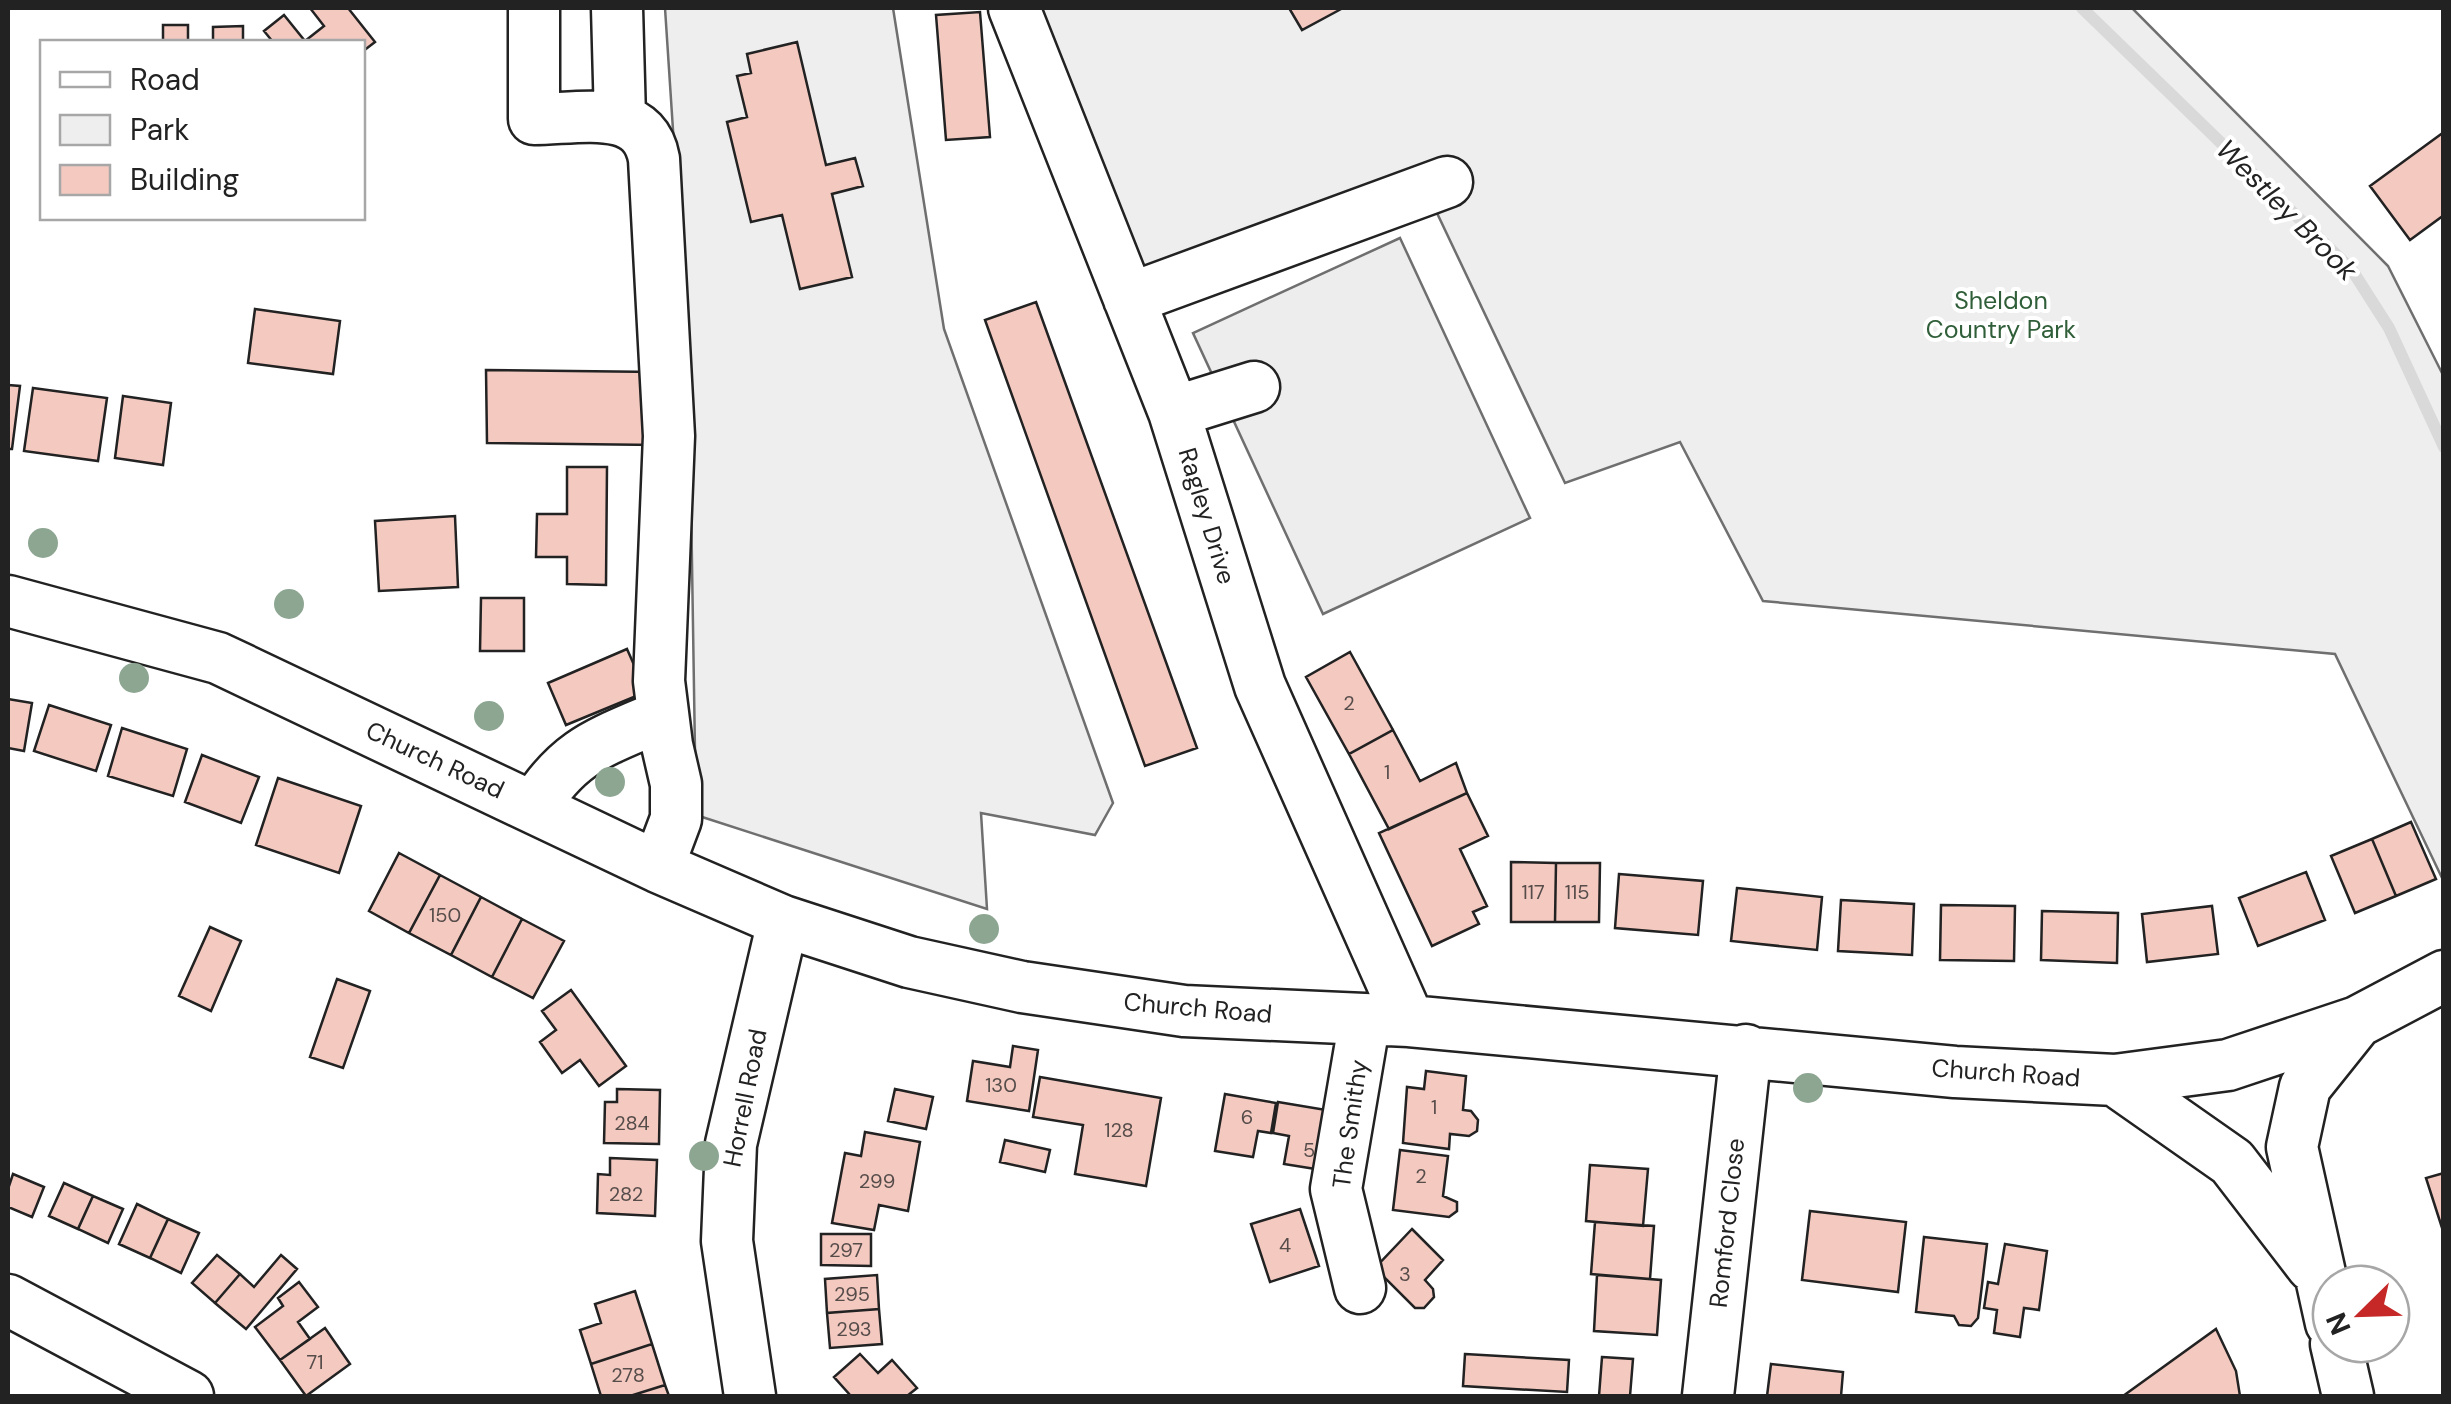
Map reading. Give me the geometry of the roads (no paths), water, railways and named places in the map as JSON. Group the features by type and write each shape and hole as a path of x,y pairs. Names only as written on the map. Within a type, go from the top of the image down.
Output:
{"street":[{"path":"534,8 534,119 620,118 638,126 651,140 654,160 669,436 660,682 676,784 676,819 658,866"},
{"path":"616,8 620,118"},
{"name":"Ragley Drive","path":"1014,8 1174,412 1260,686 1387,1020"},
{"path":"1130,298 1447,182"},
{"path":"1174,412 1254,386"},
{"name":"Church Road","path":"8,601 218,658 783,921 909,962 1022,987 1184,1010 1387,1020 1956,1072 2115,1080 2228,1064 2357,1022 2444,976"},
{"path":"534,806 550,781 574,758 663,715"},
{"name":"Horrell Road","path":"750,1396 728,1240 731,1144 783,921"},
{"name":"The Smithy","path":"1360,1288 1336,1188 1387,1020"},
{"path":"2318,1264 2292,1147 2305,1087 2357,1022"},
{"name":"Romford Close","path":"1708,1396 1746,1050"},
{"path":"2115,1080 2232,1162 2311,1279"},
{"path":"8,1300 188,1396"},
{"path":"2341,1364 2348,1396"}],"waterway":[{"name":"Westley Brook","path":"2082,8 2352,270 2389,328 2444,447"}],"park label":[{"name":"Sheldon Country Park","path":"2001,314"}]}
